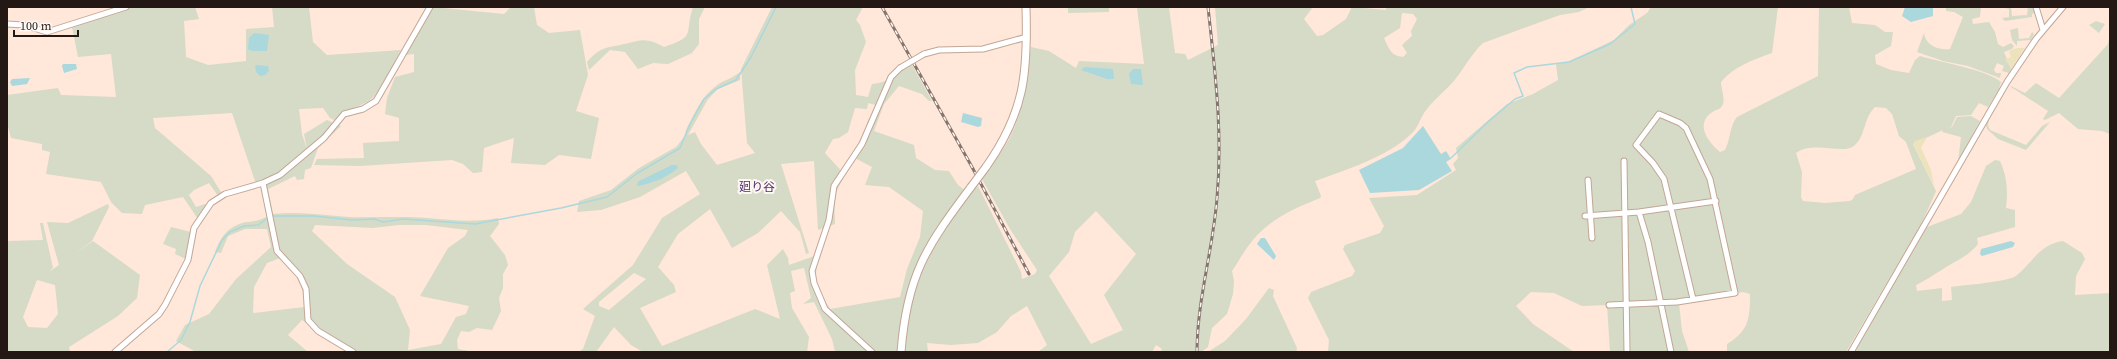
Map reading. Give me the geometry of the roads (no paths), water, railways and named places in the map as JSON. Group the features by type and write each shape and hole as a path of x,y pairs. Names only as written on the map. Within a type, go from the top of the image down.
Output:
{"main road":[{"path":"901,352 905,310 916,271 938,230 986,167 1006,136 1017,110 1025,72 1027,36 1026,7"}],"street":[{"path":"7,24 19,24 48,32 126,7"},
{"path":"115,352 159,314 165,305 188,260 194,228 211,202 225,194 263,183 280,175 324,138 344,114 363,109 376,101 430,7"},
{"path":"2036,7 2043,30"},
{"path":"1851,352 2007,82 2043,30 2063,7"},
{"path":"872,352 825,309 814,283 812,271 829,220 834,186 862,144 890,78 900,68 932,51 983,49 1027,36"},
{"path":"1609,305 1693,299 1735,292 1710,178 1686,128 1680,123 1659,114 1636,146 1653,163 1664,180 1693,299"},
{"path":"1624,161 1627,352"},
{"path":"1588,180 1588,216 1592,238"},
{"path":"263,183 277,251 300,276 306,289 308,320 318,331 353,352"},
{"path":"1588,216 1639,212 1716,201"},
{"path":"1639,212 1648,242 1671,352"}],"water":[{"path":"1905,7 1933,7 1933,16 1911,22 1902,16"},
{"path":"254,33 269,35 267,51 252,51 248,49 249,38"},
{"path":"63,64 76,64 77,69 64,73 62,66"},
{"path":"255,65 268,66 269,71 265,75 260,76 256,72"},
{"path":"1085,67 1113,69 1114,79 1107,79 1081,70"},
{"path":"1133,69 1141,69 1143,85 1131,84 1129,74"},
{"path":"30,78 27,84 12,86 10,82 12,79"},
{"path":"963,113 982,118 981,126 978,127 961,122"},
{"path":"1423,126 1441,154 1446,151 1451,159 1446,162 1452,171 1419,190 1370,193 1359,170 1403,148"},
{"path":"672,165 677,165 678,168 669,175 659,180 638,186 637,184 639,181"},
{"path":"1261,238 1265,238 1276,256 1274,260 1257,244"},
{"path":"2011,241 2015,243 2013,247 1982,256 1980,254 1981,249"}],"waterway":[{"path":"272,216 314,216 352,220 374,219 383,222 403,219 475,224 561,208 607,197 636,174 680,148 690,124 704,99 716,89 736,80 751,57 776,7"},
{"path":"1451,158 1489,121 1515,99 1523,96 1514,73 1527,67 1569,62 1610,44 1635,24 1631,7"},
{"path":"167,352 181,340 190,322 200,286 222,240 230,232 244,226 258,225 268,218"}],"railway":[{"path":"882,7 972,167 1029,274"},
{"path":"1197,352 1202,294 1215,217 1219,174 1219,126 1208,7"}],"district":[{"name":"廻り谷","path":"757,187"}]}
